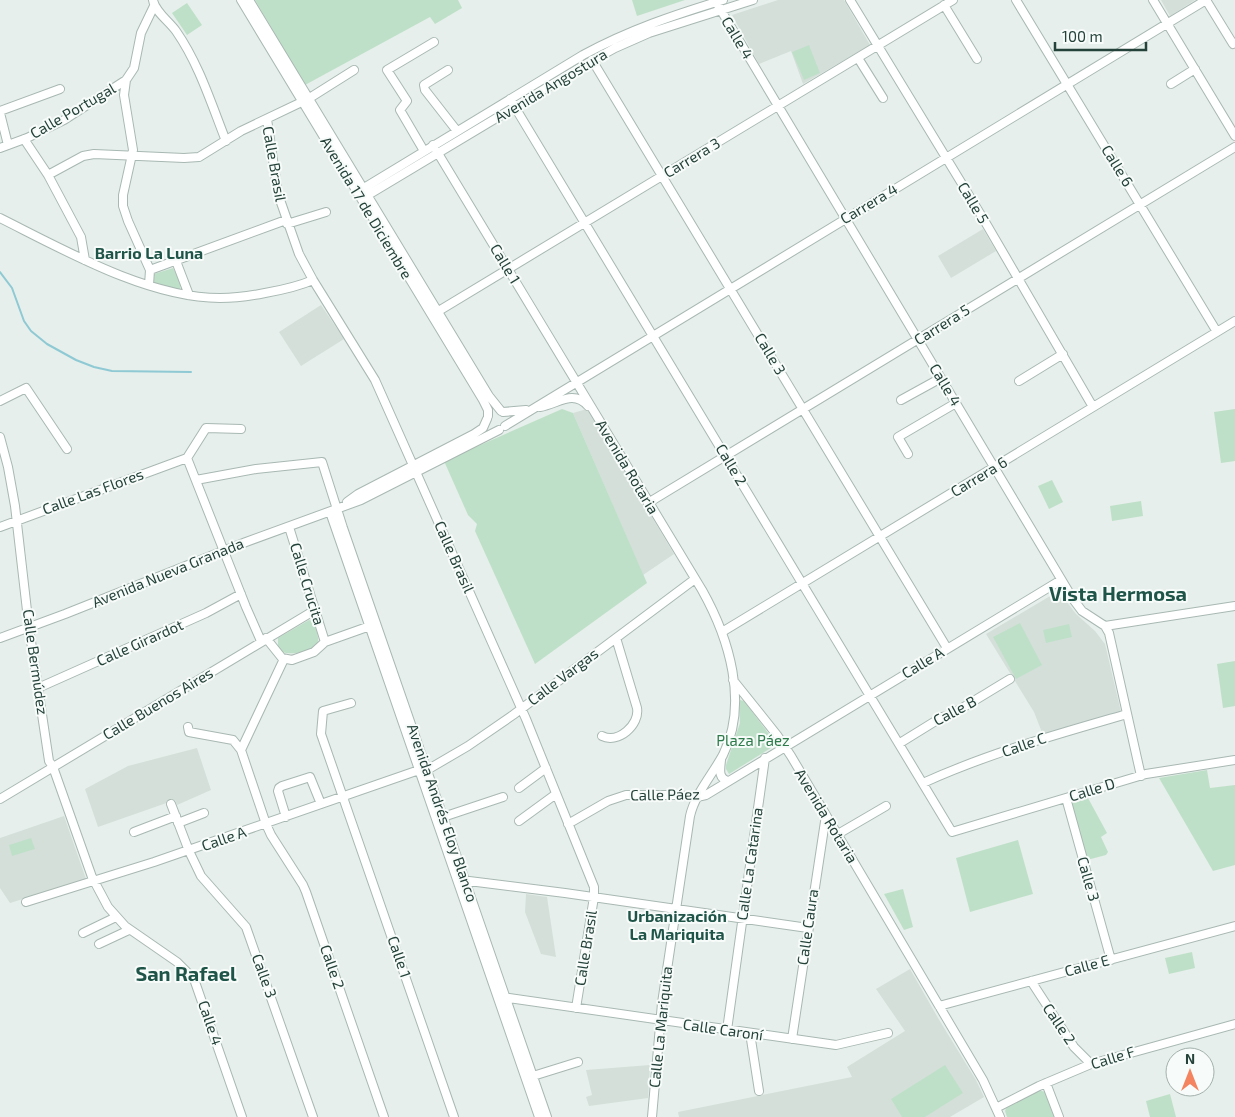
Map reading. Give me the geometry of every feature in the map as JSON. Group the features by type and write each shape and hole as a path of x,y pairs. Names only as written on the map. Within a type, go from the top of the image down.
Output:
{"street":[{"name":"Avenida 17 de Diciembre","path":"241,0 305,100 435,314 489,396 502,411"},
{"name":"Avenida 17 de Diciembre","path":"249,0 305,100"},
{"name":"Avenida Angostura","path":"364,198 592,60 640,37 753,0"},
{"name":"Calle 5","path":"850,0 1018,278 1093,408"},
{"name":"Carrera 3","path":"435,314 953,0"},
{"name":"Calle 6","path":"1016,0 1218,332"},
{"path":"1153,0 1235,136"},
{"path":"1206,0 1233,44 1235,43"},
{"name":"Carrera 4","path":"502,428 1206,0"},
{"name":"Avenida Angostura","path":"360,190 583,55 618,36 646,24 720,1"},
{"name":"Calle 4","path":"720,1 721,10 1061,580 1082,611 1105,626"},
{"path":"153,3 175,30 193,58 226,141"},
{"name":"Calle Portugal","path":"0,148 64,120 126,80 134,68 142,33 153,3"},
{"path":"944,6 976,59"},
{"path":"424,151 400,110 407,101 387,70 434,42"},
{"path":"858,58 883,98"},
{"name":"Calle 3","path":"592,60 947,648"},
{"path":"48,175 88,154 102,153 193,158 204,154 305,100 354,70"},
{"path":"448,70 424,85 425,90 457,131"},
{"path":"1171,84 1195,70"},
{"path":"126,80 124,95 133,155 123,195 123,206 150,270 149,285"},
{"path":"8,145 0,112 60,89"},
{"name":"Calle 2","path":"510,99 952,832"},
{"name":"Calle Brasil","path":"267,119 276,185 299,254 313,280 367,366 415,468 522,708 594,887 576,1008"},
{"path":"24,139 48,175 81,237 86,260"},
{"name":"Calle 1","path":"434,145 576,382"},
{"name":"Carrera 5","path":"648,503 1235,147"},
{"path":"150,270 287,222 326,212"},
{"path":"0,218 113,273 149,285 189,295 219,298 246,296 297,286 313,280"},
{"path":"176,261 189,295"},
{"name":"Avenida 17 de Diciembre","path":"435,314 483,400 488,410 488,418"},
{"name":"Carrera 6","path":"722,632 1235,321"},
{"path":"1019,381 1063,354"},
{"path":"901,400 941,378"},
{"name":"Avenida Rotaria","path":"576,382 713,609 722,632 733,680 784,746 838,834 983,1080 1000,1117"},
{"path":"0,401 26,388 67,450"},
{"name":"Avenida Rotaria","path":"533,408 572,397 585,402 594,413"},
{"path":"908,454 898,437 956,403"},
{"name":"Carrera 4","path":"502,411 533,408"},
{"path":"493,411 502,411 507,418 502,428 491,428 488,424 488,418 493,411"},
{"name":"Avenida Nueva Granada","path":"0,638 361,500 481,430 488,418"},
{"path":"242,429 206,428 187,458 241,594 264,640 278,655 284,659 292,660 310,654 325,642 370,626"},
{"name":"Avenida Nueva Granada","path":"415,468 502,428"},
{"name":"Calle Bermúdez","path":"0,437 8,467 17,520 48,758 53,767 94,881"},
{"name":"Calle Las Flores","path":"0,527 187,458"},
{"path":"196,480 256,469 322,462 334,511"},
{"name":"Avenida Andrés Eloy Blanco","path":"334,511 370,626 423,770 443,817 461,880"},
{"name":"Avenida Andrés Eloy Blanco","path":"334,511 502,997 540,1117"},
{"name":"Calle Crucita","path":"290,527 325,642"},
{"name":"Calle Vargas","path":"423,770 468,746 695,579"},
{"name":"Calle A","path":"784,746 1061,580"},
{"name":"Calle Girardot","path":"38,688 206,613 241,594"},
{"path":"1141,776 1114,653 1109,633 1105,626 1235,606"},
{"name":"Calle Buenos Aires","path":"0,799 316,610"},
{"path":"602,736 610,738 621,734 634,724 637,718 637,708 616,638"},
{"path":"188,727 189,732 234,740 241,750 284,659"},
{"name":"Calle B","path":"900,743 1010,679"},
{"name":"Calle La Mariquita","path":"652,1117 660,1021 690,816 697,797 722,756 729,740 734,719 733,680"},
{"name":"Calle 1","path":"350,703 323,711 321,734 454,1117"},
{"name":"Calle C","path":"924,783 970,763 1050,736 1127,714"},
{"name":"Calle Páez","path":"568,824 608,801 626,795 697,797 706,795 784,746"},
{"name":"Calle 2","path":"241,750 266,824 306,892 384,1117"},
{"path":"722,756 721,775 723,779 728,781"},
{"name":"Calle La Catarina","path":"727,1030 765,758"},
{"name":"Calle D","path":"952,832 1141,776 1235,760"},
{"path":"519,788 546,768"},
{"name":"Calle A","path":"26,902 189,851 423,770"},
{"path":"286,817 278,792 282,786 310,777 322,804"},
{"path":"519,821 556,794"},
{"path":"443,817 502,797"},
{"name":"Calle 3","path":"1066,798 1111,960"},
{"name":"Calle 3","path":"171,804 201,876 246,926 313,1117"},
{"path":"838,834 886,806"},
{"path":"134,832 204,812"},
{"name":"Calle Caura","path":"792,1040 826,815"},
{"path":"461,880 808,928"},
{"name":"Calle 4","path":"94,881 99,893 116,917 129,930 177,962 194,980 242,1117"},
{"path":"83,933 116,917"},
{"name":"Calle E","path":"939,1006 1235,926"},
{"path":"99,944 129,930"},
{"name":"Calle 2","path":"1031,981 1074,1047 1091,1064"},
{"name":"Avenida Andrés Eloy Blanco","path":"502,997 547,1117"},
{"name":"Calle Caroní","path":"502,997 836,1045 888,1033"},
{"name":"Calle F","path":"996,1108 1046,1083 1091,1064 1235,1024"},
{"path":"750,1033 759,1092"},
{"path":"533,1076 578,1062"},
{"path":"1046,1083 1059,1117"}],"shaded area":[{"path":"778,0 844,0 870,45 803,84 791,51 759,64 732,15"},
{"path":"1161,0 1195,0 1170,16"},
{"path":"983,229 996,251 951,278 938,256"},
{"path":"321,305 344,339 301,366 279,332"},
{"path":"587,409 674,554 643,575 573,413"},
{"path":"1057,592 1060,593 1076,614 1095,631 1105,644 1121,712 1043,735 1034,712 986,634"},
{"path":"197,748 211,790 177,805 175,800 98,827 85,789 128,766"},
{"path":"64,816 86,879 10,903 0,888 0,838"},
{"path":"526,894 547,897 556,957 541,954 525,912"},
{"path":"910,969 976,1080 984,1097 950,1117 679,1117 678,1112 852,1077 847,1067 905,1031 876,989"},
{"path":"650,1065 648,1098 589,1106 586,1097 592,1095 586,1070"}],"green space":[{"path":"255,0 458,0 462,8 435,24 430,17 305,85"},
{"path":"632,0 685,0 637,16"},
{"path":"187,3 202,25 187,35 172,13"},
{"path":"809,45 820,73 804,80 792,52"},
{"path":"173,268 181,284 180,290 153,283 154,274"},
{"path":"562,409 573,413 647,583 535,664 475,531 477,524 468,515 444,461"},
{"path":"1235,409 1235,461 1221,463 1214,412"},
{"path":"1052,480 1063,502 1049,509 1038,486"},
{"path":"1141,501 1143,516 1112,521 1110,506"},
{"path":"309,620 313,621 317,634 318,641 316,645 308,651 282,652 278,648 278,638"},
{"path":"1020,623 1042,665 1016,679 993,637"},
{"path":"1069,624 1072,637 1046,643 1043,630"},
{"path":"1235,661 1235,706 1223,708 1217,664"},
{"name":"Plaza Páez","path":"740,700 744,701 772,738 774,746 729,774 726,765 740,723"},
{"path":"1207,770 1210,788 1235,785 1235,865 1213,871 1159,778"},
{"path":"1088,798 1107,833 1101,837 1108,852 1106,855 1087,860 1071,802"},
{"path":"31,838 35,849 12,856 9,845"},
{"path":"1018,840 1033,894 970,912 956,858"},
{"path":"903,889 913,927 904,930 884,894"},
{"path":"1192,952 1195,968 1169,974 1165,958"},
{"path":"945,1065 963,1093 925,1117 902,1117 891,1099"},
{"path":"1039,1090 1045,1092 1054,1117 1007,1117 1005,1111 1007,1106"},
{"path":"1165,1095 1171,1097 1176,1117 1150,1117 1146,1101"}],"waterway":[{"path":"0,272 12,288 24,321 31,331 47,344 76,360 112,371 191,372"}],"district":[{"name":"Barrio La Luna","path":"149,253"},
{"name":"Vista Hermosa","path":"1118,594"},
{"name":"Urbanización La Mariquita","path":"677,925"},
{"name":"San Rafael","path":"186,974"}]}
